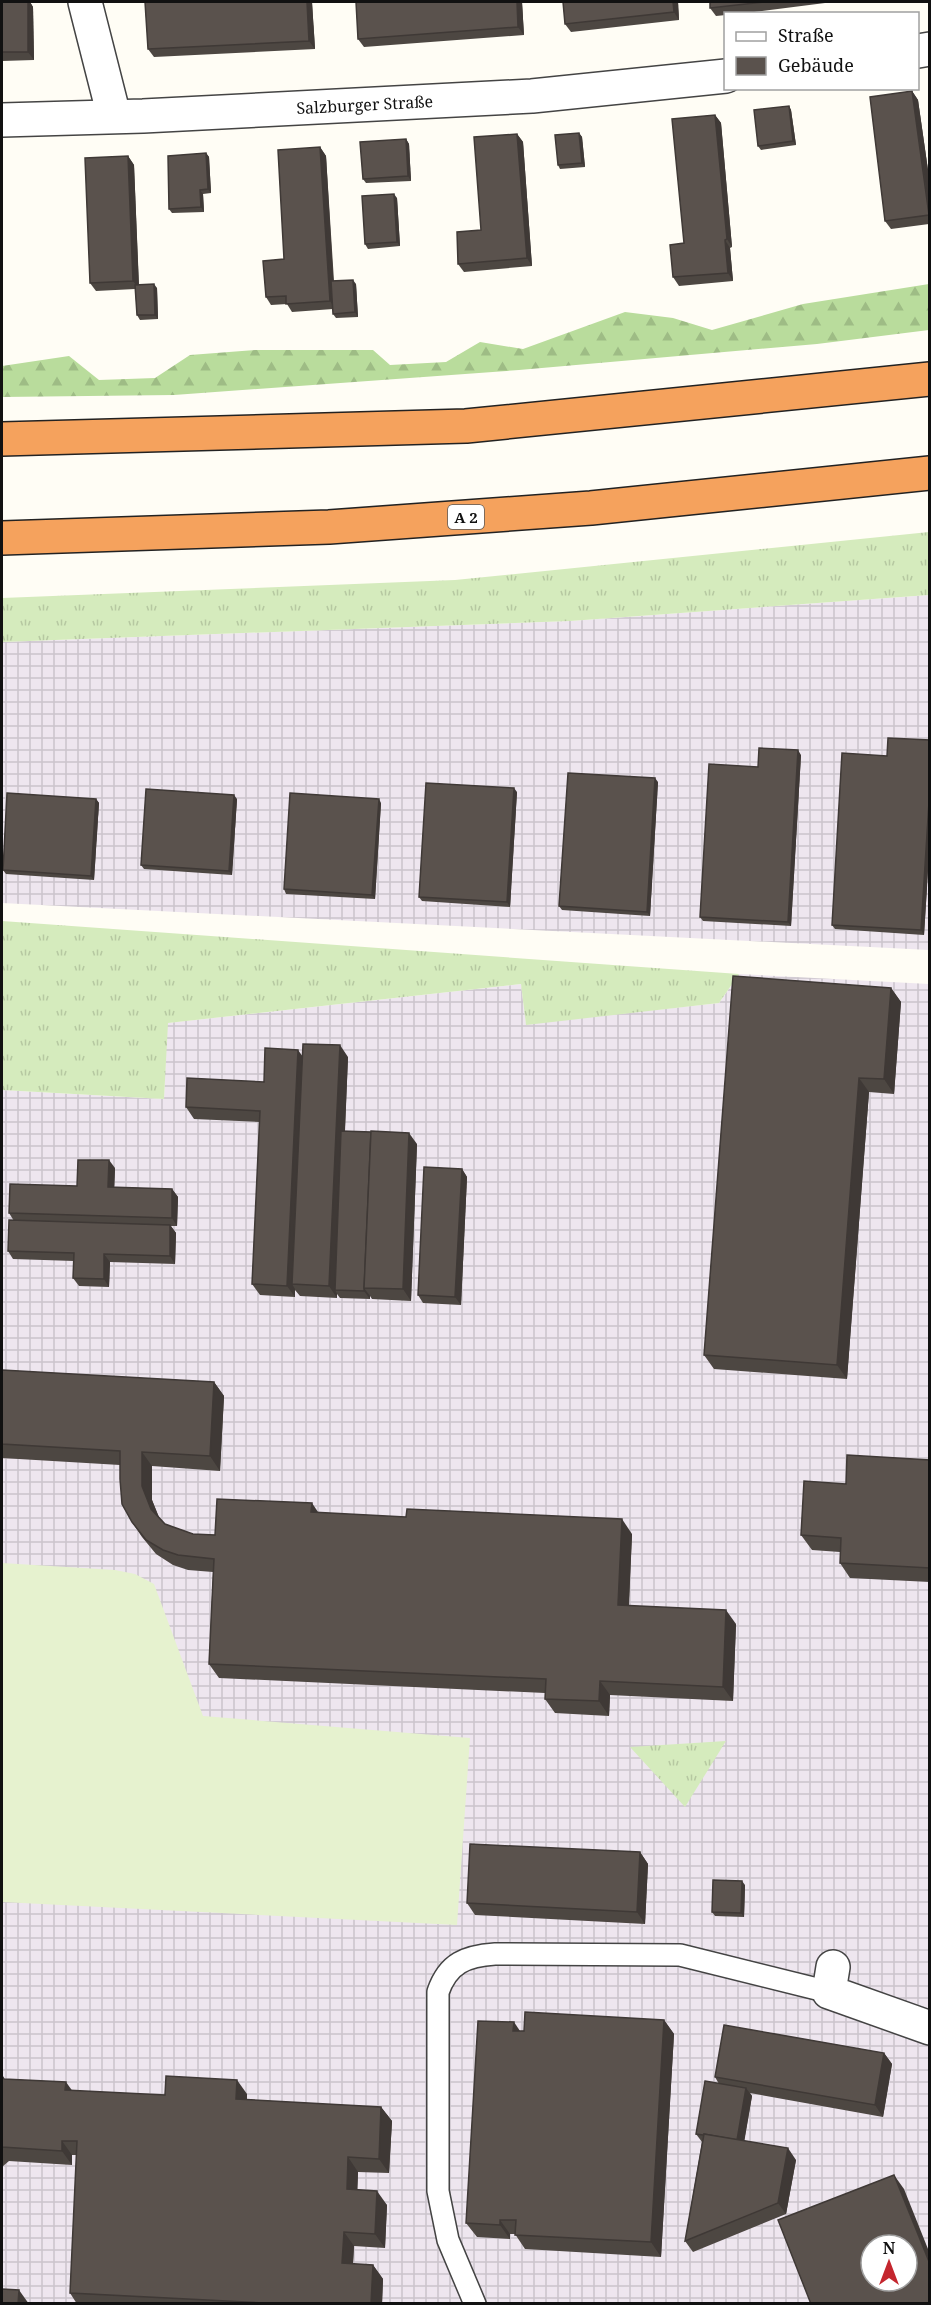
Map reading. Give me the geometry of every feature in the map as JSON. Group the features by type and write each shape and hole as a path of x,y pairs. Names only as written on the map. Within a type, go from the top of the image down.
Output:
{"highway":[{"path":"2,439 466,426 930,379"},
{"name":"A 2","path":"2,538 330,527 591,508 930,473"}],"street":[{"path":"85,2 114,116"},
{"name":"Salzburger Straße","path":"2,120 532,96 724,76"},
{"path":"831,1979 930,2028"}],"lane":[{"path":"475,2304 448,2240 438,2191 438,1992 443,1978 460,1962 478,1955 495,1954 680,1955 831,1979"}],"shaded area":[{"path":"929,595 929,950 2,903 2,642 570,621"},
{"path":"739,974 929,984 929,2303 2,2303 2,1090 164,1099 167,1023 521,984 526,1024 719,1003"}],"green space":[{"path":"929,284 929,330 817,344 519,370 174,395 2,397 2,366 69,356 99,380 155,378 190,355 255,350 373,350 390,365 446,362 480,342 523,349 625,312 673,318 712,330 803,304"},
{"path":"929,532 929,595 570,621 2,642 2,598 455,580"},
{"path":"2,921 739,974 719,1003 526,1025 521,984 168,1023 164,1099 2,1090"},
{"path":"2,1563 115,1570 135,1574 154,1584 203,1716 470,1738 457,1925 2,1902"},
{"path":"726,1741 685,1807 630,1747"}],"building":[{"path":"2,2 28,2 28,52 2,52"},
{"path":"145,2 307,2 309,41 148,49"},
{"path":"356,2 517,2 518,27 358,39"},
{"path":"563,2 673,2 674,12 565,24"},
{"path":"710,2 764,2 710,8"},
{"path":"912,91 929,215 885,221 870,97"},
{"path":"789,106 793,141 758,146 754,110"},
{"path":"715,115 728,273 673,277 670,245 684,243 672,119"},
{"path":"579,133 582,163 558,165 555,135"},
{"path":"517,134 527,258 458,264 457,232 481,230 474,137"},
{"path":"406,139 408,176 363,179 360,142"},
{"path":"320,147 330,301 286,304 286,296 266,297 263,261 284,259 278,150"},
{"path":"206,153 208,189 200,190 201,207 169,209 168,156"},
{"path":"128,156 133,281 90,283 85,158"},
{"path":"394,194 397,242 365,244 362,196"},
{"path":"353,280 355,312 333,314 331,281"},
{"path":"154,284 155,315 137,315 135,285"},
{"path":"888,738 930,740 930,786 921,930 832,925 842,753 887,756"},
{"path":"759,748 798,750 788,922 700,917 709,764 758,767"},
{"path":"568,773 655,778 647,912 559,906"},
{"path":"426,783 514,788 507,902 419,897"},
{"path":"146,789 234,795 229,871 141,865"},
{"path":"7,793 96,799 91,876 3,870"},
{"path":"290,793 379,799 372,895 284,889"},
{"path":"733,976 891,988 884,1079 859,1078 837,1365 704,1355"},
{"path":"303,1044 340,1045 329,1286 292,1284"},
{"path":"265,1048 298,1050 287,1286 252,1284 260,1111 186,1107 187,1078 264,1082"},
{"path":"341,1131 371,1132 364,1291 335,1290"},
{"path":"371,1131 409,1133 403,1289 364,1288"},
{"path":"78,1160 109,1160 108,1187 172,1189 172,1218 9,1213 10,1184 77,1186"},
{"path":"424,1167 462,1169 455,1297 418,1295"},
{"path":"9,1220 170,1225 170,1256 104,1254 104,1279 73,1278 74,1253 8,1251"},
{"path":"2,1370 214,1382 210,1456 142,1452 142,1486 151,1509 165,1524 193,1534 215,1535 217,1499 312,1503 311,1512 406,1517 407,1509 622,1519 618,1605 726,1610 723,1687 600,1681 599,1701 545,1699 546,1679 209,1664 214,1559 178,1555 163,1550 146,1540 122,1504 120,1451 2,1444"},
{"path":"847,1455 930,1460 930,1568 840,1563 841,1538 801,1535 804,1481 846,1484"},
{"path":"470,1844 640,1852 637,1912 467,1903"},
{"path":"713,1880 742,1881 741,1913 712,1912"},
{"path":"525,2012 664,2020 651,2242 515,2235 516,2220 500,2220 500,2225 466,2223 478,2021 514,2022 513,2031 524,2031"},
{"path":"724,2025 884,2053 875,2105 715,2077"},
{"path":"2,2076 4,2079 66,2082 65,2090 165,2095 166,2076 237,2080 236,2099 381,2107 379,2159 348,2157 347,2189 377,2191 375,2234 344,2232 342,2263 373,2265 371,2304 284,2304 70,2293 77,2141 62,2141 62,2151 2,2147"},
{"path":"705,2081 746,2088 737,2140 696,2134"},
{"path":"704,2134 788,2148 778,2203 685,2241"},
{"path":"894,2175 917,2233 859,2233 859,2293 919,2293 919,2237 930,2264 930,2304 811,2304 778,2220"},
{"path":"2,2289 19,2290 18,2304 2,2304"}]}
